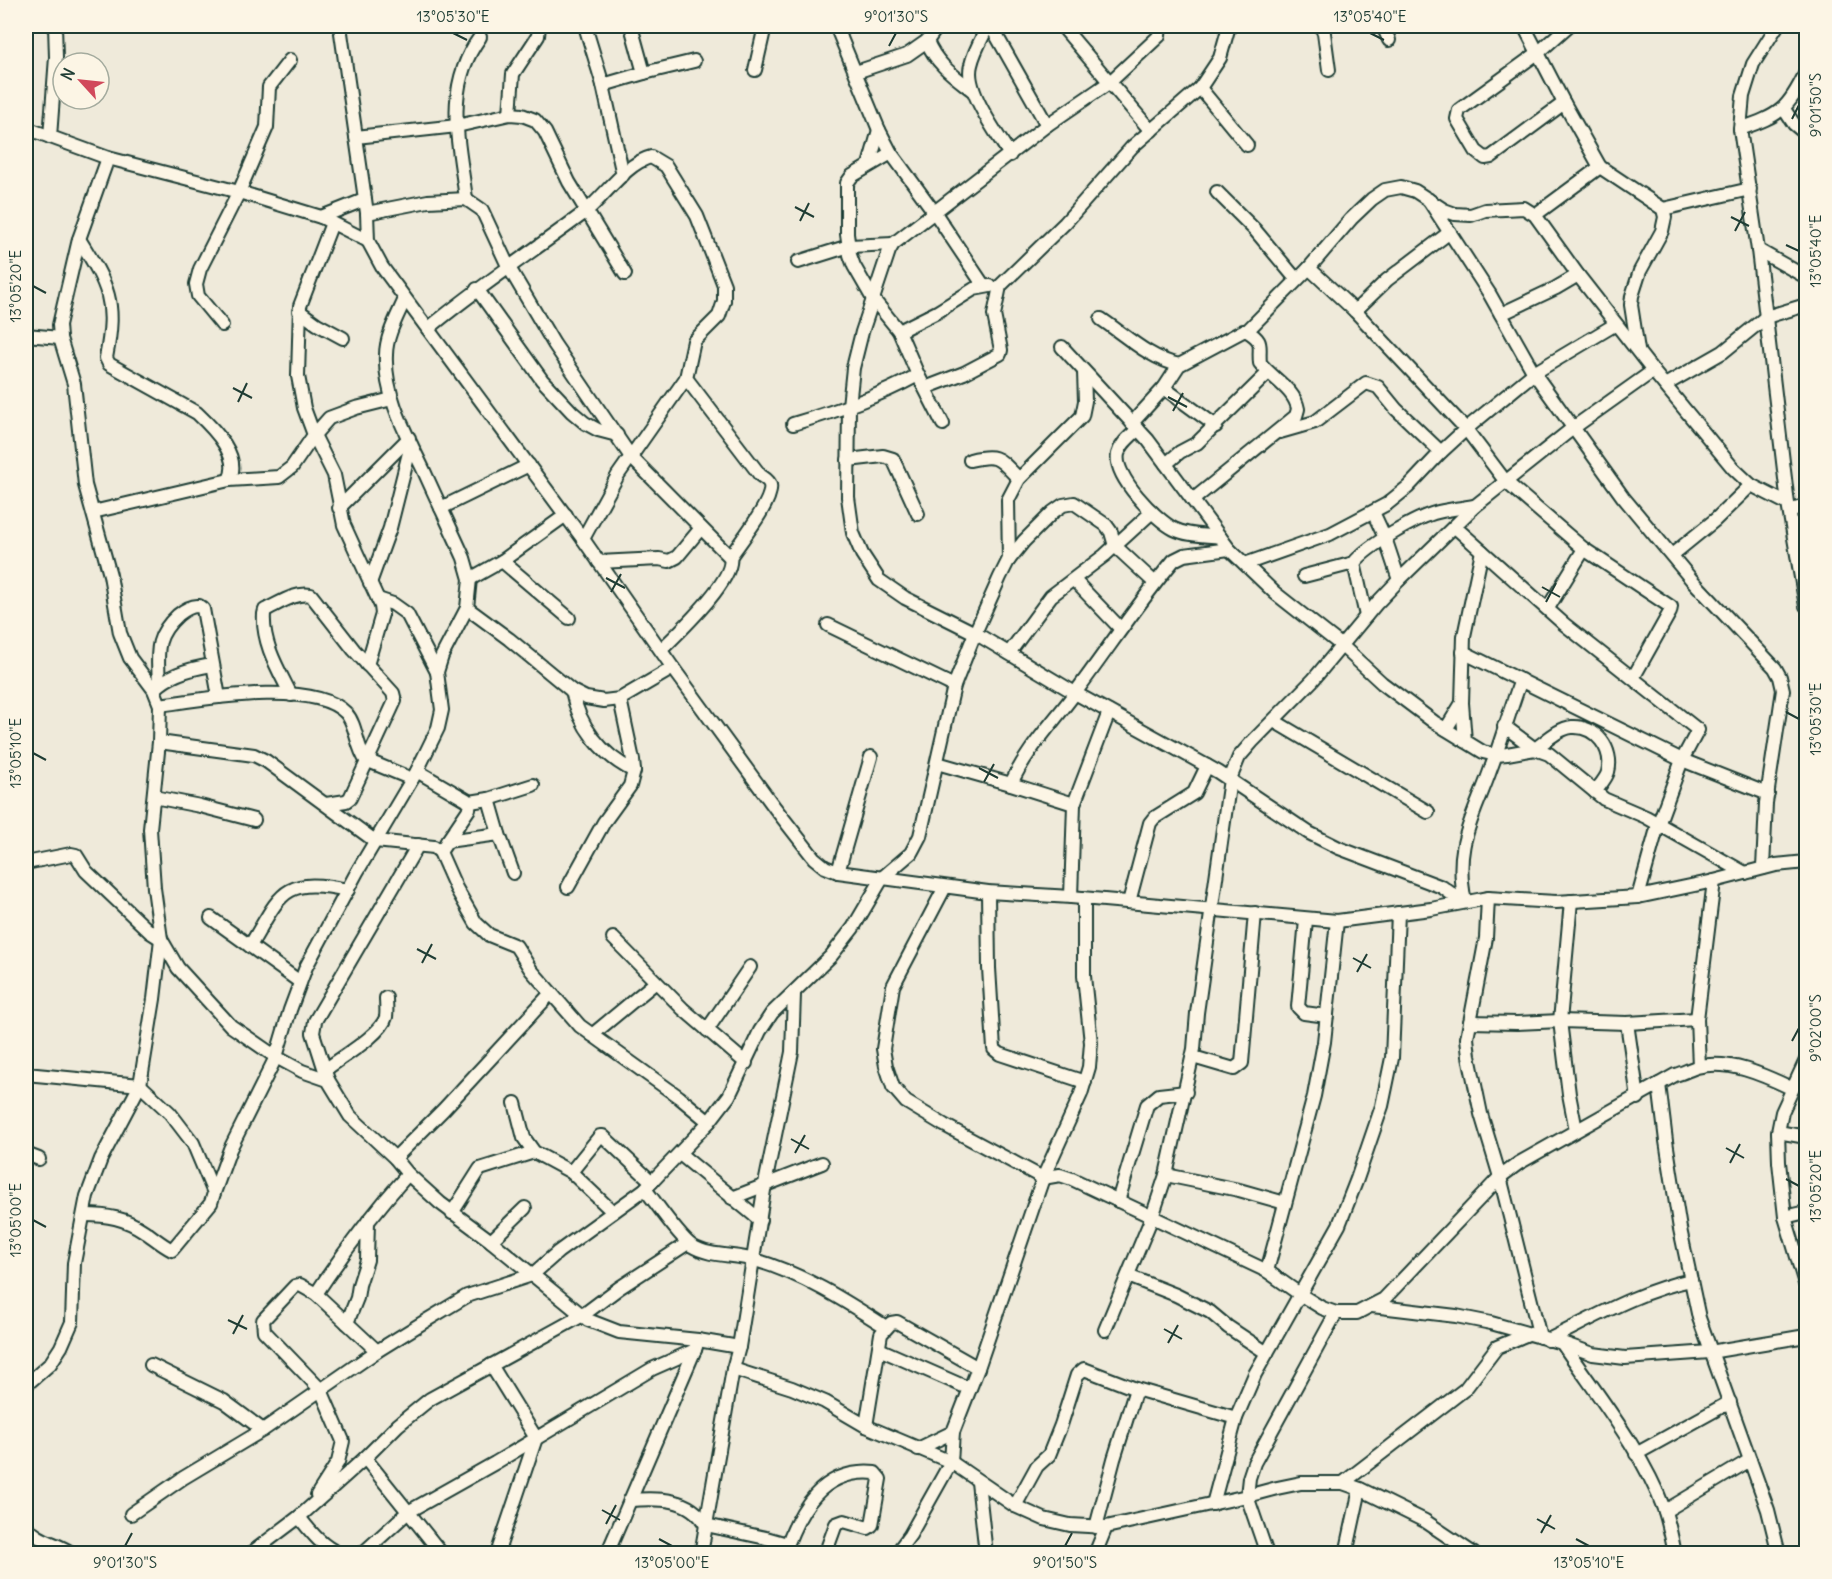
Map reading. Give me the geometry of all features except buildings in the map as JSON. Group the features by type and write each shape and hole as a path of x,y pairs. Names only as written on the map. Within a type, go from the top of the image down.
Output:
{"street":[{"path":"50,137 56,57 55,26"},
{"path":"340,26 368,241 382,267 566,515 774,808 814,858 825,867 838,872 988,892 1077,897 1255,913 1306,920 1337,921 1488,898 1556,902 1638,897 1776,865 1806,862"},
{"path":"510,114 513,74 538,36 539,26"},
{"path":"585,26 603,85 623,175"},
{"path":"631,26 644,73"},
{"path":"755,70 765,26"},
{"path":"836,26 879,130 891,153 984,286"},
{"path":"856,72 907,55 927,41 938,26"},
{"path":"990,26 970,66 970,78 972,90 1010,155"},
{"path":"990,26 1047,125"},
{"path":"1062,26 1151,130"},
{"path":"1160,26 1159,36 1110,82 1047,125 893,244 873,299 853,368 849,406 848,460 848,497 853,533 862,554 879,580 905,598 975,633 1075,693 1230,779 1309,833 1442,887 1464,902"},
{"path":"925,388 964,373 1000,354 994,315 1000,286 1065,223 1132,147 1200,88 1220,58 1228,26"},
{"path":"1383,26 1389,40"},
{"path":"1524,26 1600,167 1663,208 1750,189"},
{"path":"1564,103 1491,158 1485,158 1476,151 1457,119 1459,110 1539,52 1568,26"},
{"path":"1777,26 1753,64 1743,96 1740,129 1758,250 1789,507 1803,557 1806,606"},
{"path":"1324,28 1329,70"},
{"path":"466,199 455,104 463,67 480,37"},
{"path":"927,41 936,59 946,70 972,90"},
{"path":"222,325 198,296 196,284 200,269 267,127 269,87 290,60"},
{"path":"603,85 694,61"},
{"path":"1740,129 1765,120 1784,109 1797,93 1806,72"},
{"path":"1200,88 1247,145"},
{"path":"1784,109 1794,124 1806,134"},
{"path":"356,137 457,126 510,114 522,115 535,120 545,132 569,182 625,274"},
{"path":"26,128 108,158 238,192 327,220 368,241"},
{"path":"869,165 879,130"},
{"path":"891,153 852,176 847,183 849,246 854,266 873,299 898,331 943,424"},
{"path":"428,330 477,289 586,211 623,175 645,158 651,156 666,166 697,216 724,285 724,301 719,316 693,341 686,378 618,475 583,539"},
{"path":"108,158 79,239 60,316 60,338 74,384 85,485 110,574 123,644 130,658 157,687"},
{"path":"1535,215 1600,167"},
{"path":"1220,537 1176,530 1152,512 1122,476 1118,465 1118,455 1122,444 1179,365 1247,331 1372,199 1385,190 1401,186 1415,191 1455,214 1471,215 1485,210 1516,207 1524,208 1535,215 1616,324 1733,468 1751,485 1789,507 1806,505"},
{"path":"1217,192 1255,230 1296,279"},
{"path":"327,220 365,207 428,201 466,199 482,210 508,266 554,344 631,457 730,557"},
{"path":"1428,199 1501,314 1534,373 1623,497 1691,579 1775,668 1780,677 1783,690 1768,794 1763,868"},
{"path":"1638,351 1631,305 1632,296 1640,271 1662,231 1665,218 1663,208"},
{"path":"327,220 299,311 298,376 304,408 314,435 334,475 344,525 378,599 382,614 367,664"},
{"path":"1355,311 1387,280 1450,232"},
{"path":"79,239 102,276 109,294 112,316 106,358 109,364 197,413 214,431 232,459 233,472 229,480"},
{"path":"798,262 849,246 893,244"},
{"path":"1758,250 1806,277"},
{"path":"1309,268 1355,311 1466,429 1506,482 1584,549 1671,608 1633,678"},
{"path":"1501,314 1578,275"},
{"path":"898,331 937,312 974,289 984,286 1000,286"},
{"path":"477,289 542,380 572,412 598,430 617,435"},
{"path":"405,299 390,335 386,352 386,376 392,399 464,558 470,579 467,608 442,656 437,672"},
{"path":"1665,385 1723,351 1766,317 1806,305"},
{"path":"299,311 343,338"},
{"path":"1101,319 1148,352 1179,365"},
{"path":"1245,564 1330,534 1387,504 1408,487 1466,429 1534,373 1616,324"},
{"path":"1194,499 1296,416 1297,402 1293,395 1260,363 1261,343 1247,331"},
{"path":"26,335 60,338"},
{"path":"1062,347 1135,426 1194,499 1229,549 1275,593 1341,645 1382,683 1446,729 1483,752 1496,755 1535,748 1571,727 1582,728 1599,736 1607,748 1608,773 1594,792"},
{"path":"1105,1330 1152,1216 1166,1175 1186,1092 1230,779 1239,757 1313,680 1399,580 1475,506 1573,428 1653,371"},
{"path":"1008,561 1008,500 1019,479 1082,416 1085,401 1084,372"},
{"path":"1166,464 1180,452 1197,443 1268,373"},
{"path":"793,424 849,406 897,387 918,375"},
{"path":"661,650 710,598 730,567 730,557 768,497 771,488 769,482 760,475 686,378"},
{"path":"1276,433 1315,422 1366,383 1372,383 1441,452"},
{"path":"1164,388 1216,426"},
{"path":"93,512 229,480 279,477 292,468 314,435 329,418 392,399"},
{"path":"339,508 410,442"},
{"path":"370,583 390,528 410,442"},
{"path":"970,460 988,455 994,456 1019,479"},
{"path":"848,460 883,456 893,459 918,514"},
{"path":"441,508 529,465"},
{"path":"1672,555 1715,520 1751,485"},
{"path":"131,1514 183,1478 263,1430 377,1351 467,1296 532,1275 558,1252 648,1186 710,1122 729,1096 760,1030 778,1006 794,994 831,956 853,928 883,877 899,866 911,853 920,836 954,686 975,633 1008,561 1053,512 1068,503 1074,503 1106,525 1111,532 1115,546 1155,583"},
{"path":"1304,576 1354,563 1385,538 1408,524 1437,512 1475,506"},
{"path":"1009,652 1051,596 1115,546 1152,512"},
{"path":"1373,512 1385,538 1399,580"},
{"path":"470,579 502,561 566,515"},
{"path":"1455,527 1564,624 1696,728 1698,734 1682,760 1658,825 1638,897"},
{"path":"599,562 659,559 669,561 677,557 701,528"},
{"path":"1011,784 1023,761 1075,693 1120,628 1174,560 1184,555 1229,549"},
{"path":"1548,608 1584,549"},
{"path":"1465,741 1462,703 1463,652 1472,591 1482,551"},
{"path":"502,561 568,618"},
{"path":"1354,563 1366,616"},
{"path":"1074,580 1120,628"},
{"path":"291,694 278,671 268,643 263,618 265,610 297,594 311,595 393,693 395,701 350,798 346,801 326,804"},
{"path":"85,1215 106,1215 120,1219 142,1230 172,1250 211,1203 230,1149 276,1057 300,981 375,841 415,775 438,728 442,710 437,672 407,614 393,604 378,599"},
{"path":"26,1385 50,1364 61,1347 72,1322 74,1263 87,1196 101,1159 140,1085 161,939 154,888 150,829 159,742 160,705 157,687 160,637 166,626 194,605 203,609 219,697"},
{"path":"467,608 572,691 586,698 604,701 620,699 673,668"},
{"path":"828,626 954,686"},
{"path":"1463,652 1682,760 1768,794"},
{"path":"157,687 193,669 212,665"},
{"path":"1464,902 1461,876 1463,843 1471,817 1485,787 1521,680"},
{"path":"572,691 575,708 597,743 613,759 634,771"},
{"path":"160,705 241,694 291,694 326,701 347,714 361,754 366,760 415,775 470,802 489,799 533,785"},
{"path":"568,887 604,822 630,786 634,771 631,744 620,699"},
{"path":"1446,729 1462,703"},
{"path":"896,1554 951,1462 953,1432 978,1368 1043,1178 1081,1094 1089,1067 1091,1043 1077,897 1074,804 1109,712"},
{"path":"1274,720 1428,812"},
{"path":"1504,726 1535,748 1564,764 1604,799 1646,817 1745,873"},
{"path":"159,742 254,755 375,841 434,847 499,834"},
{"path":"838,872 871,757"},
{"path":"937,763 1074,804"},
{"path":"1129,902 1150,824 1155,818 1194,793 1207,766"},
{"path":"154,797 254,820"},
{"path":"489,799 513,873"},
{"path":"470,802 469,809 444,846 456,888 476,923 489,935 516,946 531,970 571,1017 592,1035 710,1122"},
{"path":"418,845 315,1021 313,1033 326,1075 350,1116 395,1158 408,1174 452,1213 598,1325 618,1332 696,1345 739,1347"},
{"path":"26,863 76,855 86,871 150,932 161,939 178,968 231,1026 276,1057 302,1071 326,1075 373,1035 386,1016 386,998"},
{"path":"1442,887 1461,876"},
{"path":"1699,1066 1697,1020 1714,881"},
{"path":"250,946 278,899 287,891 312,884 348,890"},
{"path":"945,887 893,986 883,1049 893,1087 906,1102 1043,1178 1060,1175 1152,1216 1267,1271 1300,1295 1336,1313 1357,1313 1384,1299 1500,1177 1519,1163 1617,1107 1638,1098 1659,1084 1699,1066 1733,1067 1751,1071 1791,1088"},
{"path":"988,892 994,1049 1000,1054 1085,1082"},
{"path":"1488,898 1486,938 1467,1038 1468,1056 1481,1114 1500,1177 1538,1337"},
{"path":"1572,901 1560,1021 1576,1130"},
{"path":"1192,1057 1234,1069 1242,1063 1255,913"},
{"path":"1213,1504 1236,1418 1267,1353 1339,1225 1382,1106 1392,1058 1398,913"},
{"path":"211,918 300,981"},
{"path":"1306,920 1298,1007 1304,1012 1327,1016"},
{"path":"1267,1271 1314,1096 1327,1016 1337,921"},
{"path":"613,938 706,1030 746,1063"},
{"path":"706,1030 750,967"},
{"path":"592,1035 656,982"},
{"path":"395,1158 443,1110 551,993"},
{"path":"701,1554 733,1369 739,1347 765,1184 792,1052 794,994"},
{"path":"1470,1022 1627,1023 1697,1020"},
{"path":"1627,1023 1638,1098"},
{"path":"1806,1063 1791,1088 1782,1112 1778,1132 1785,1217 1806,1280"},
{"path":"26,1074 140,1085 170,1113 193,1143 214,1193"},
{"path":"1659,1084 1666,1141 1699,1318 1768,1510 1779,1554"},
{"path":"1118,1201 1147,1105 1159,1095 1186,1092"},
{"path":"515,1103 524,1138 534,1152 539,1157 571,1172 613,1212"},
{"path":"1778,1132 1806,1137"},
{"path":"571,1172 591,1145 603,1136 648,1186 688,1243 700,1250 753,1259 813,1282 886,1327"},
{"path":"452,1213 480,1169 534,1152"},
{"path":"26,1154 39,1159"},
{"path":"680,1154 760,1220"},
{"path":"732,1198 822,1162"},
{"path":"316,1294 345,1249 408,1174"},
{"path":"1166,1175 1239,1190 1285,1203"},
{"path":"491,1241 525,1208"},
{"path":"1785,1217 1806,1212"},
{"path":"347,1323 357,1298 367,1260 368,1221"},
{"path":"250,1554 303,1513 398,1425 430,1400 583,1315 688,1243"},
{"path":"1128,1276 1176,1295 1210,1312 1267,1353"},
{"path":"1343,1483 1466,1389 1497,1347 1538,1337 1633,1298 1672,1284 1691,1280"},
{"path":"303,1513 338,1462 343,1449 343,1441 321,1390 264,1332 262,1320 295,1286 305,1286 377,1351"},
{"path":"1372,1306 1456,1316 1491,1323 1593,1354 1625,1358 1710,1352 1806,1336"},
{"path":"1267,1554 1247,1496 1249,1478 1254,1463 1336,1313"},
{"path":"866,1426 881,1334 891,1323 897,1322 978,1368"},
{"path":"1562,1343 1636,1454 1657,1492 1665,1511 1675,1554"},
{"path":"362,1554 408,1512 495,1464 696,1345"},
{"path":"607,1554 696,1345"},
{"path":"879,1349 970,1389"},
{"path":"151,1365 224,1401 263,1430"},
{"path":"490,1365 536,1438"},
{"path":"733,1369 814,1397 866,1426 951,1462 1015,1506 1044,1519 1070,1525 1101,1527 1277,1488 1301,1484 1343,1483 1425,1521 1474,1554"},
{"path":"1015,1506 1037,1466 1049,1455 1077,1376 1081,1371 1088,1370 1136,1389 1236,1418"},
{"path":"1095,1554 1114,1459 1136,1389"},
{"path":"1636,1454 1730,1402"},
{"path":"918,1449 953,1432"},
{"path":"497,1554 536,1438"},
{"path":"365,1458 442,1554"},
{"path":"1665,1511 1750,1460"},
{"path":"630,1500 655,1498 676,1502 692,1508 701,1516 706,1525 766,1538 785,1549 802,1510 833,1479 848,1473 875,1473 880,1479 872,1525 868,1528 844,1521 836,1524 828,1546 830,1554"},
{"path":"978,1482 986,1554"},
{"path":"1346,1554 1360,1489"},
{"path":"303,1513 317,1540 340,1554"},
{"path":"26,1526 34,1535 63,1547 73,1554"}]}
